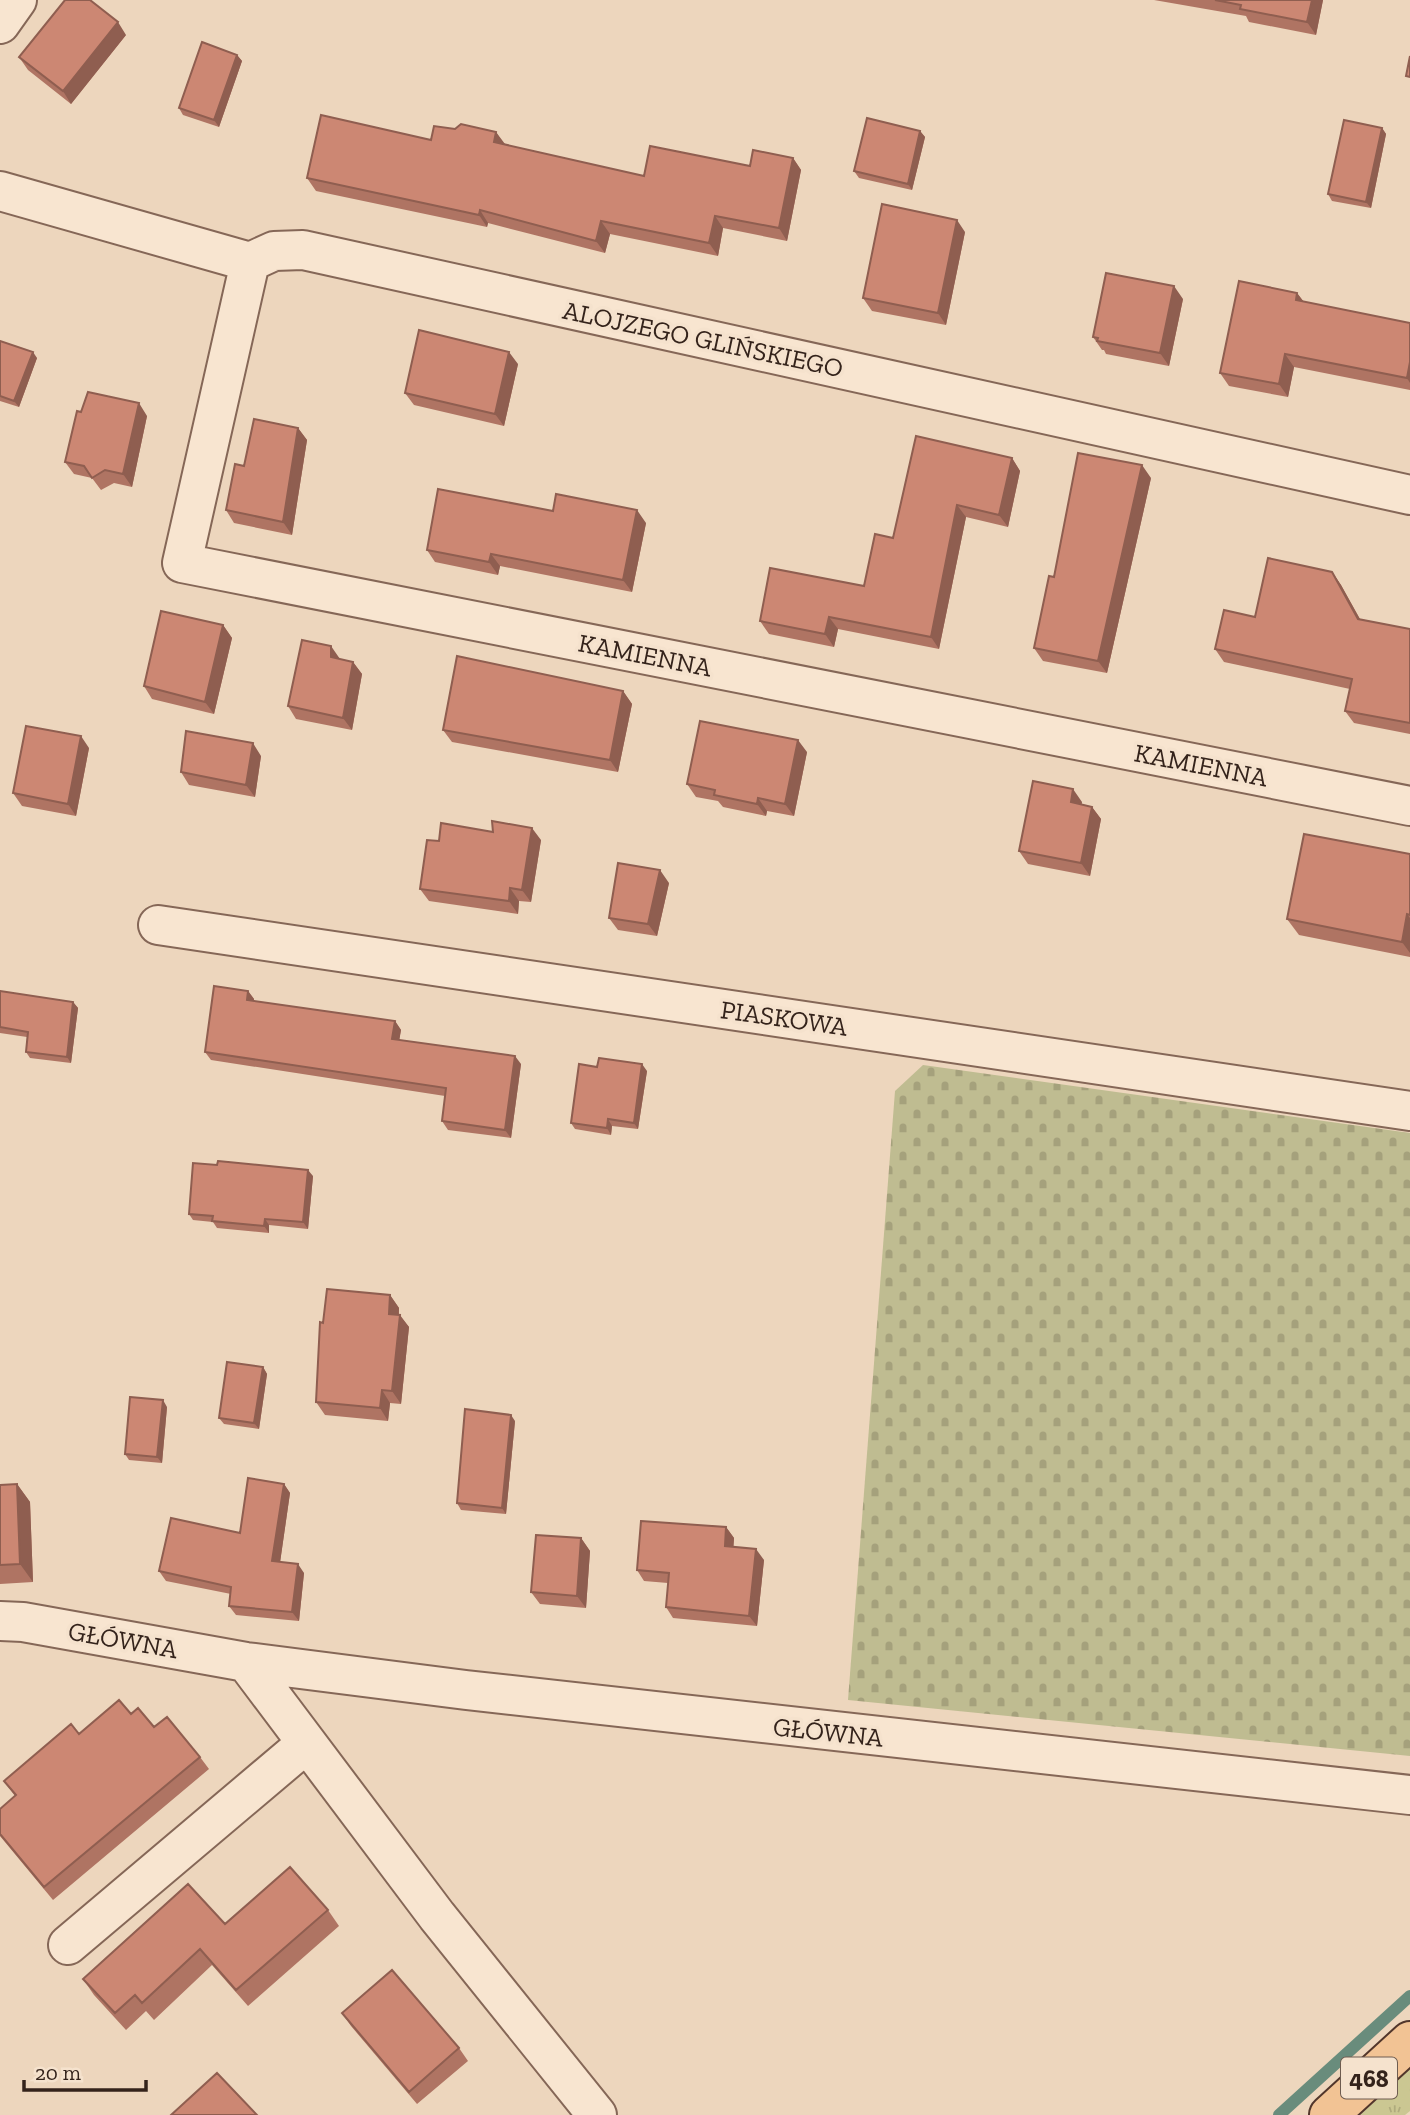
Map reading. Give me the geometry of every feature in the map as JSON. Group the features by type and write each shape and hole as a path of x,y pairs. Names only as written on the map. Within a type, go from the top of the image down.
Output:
{"main road":[{"name":"468","path":"1329,2115 1410,2040"}],"street":[{"path":"0,24 17,0"},
{"path":"0,191 250,262"},
{"name":"ALOJZEGO GLIŃSKIEGO","path":"250,262 274,251 303,250 1410,495"},
{"name":"KAMIENNA","path":"250,262 182,563 1410,806"},
{"name":"PIASKOWA","path":"158,925 1410,1111"},
{"name":"GŁÓWNA","path":"0,1621 23,1622 246,1662 650,1713 1410,1796"},
{"path":"246,1662 437,1916 597,2115"},
{"path":"68,1945 307,1743"}],"green space":[{"path":"923,1065 1410,1133 1410,1756 848,1700 895,1091"},
{"path":"1410,2069 1410,2111 1405,2115 1360,2115"}],"building":[{"path":"65,0 90,0 118,22 63,91 19,57"},
{"path":"1215,0 1312,0 1307,22 1240,9 1241,5"},
{"path":"202,42 237,55 214,120 179,108"},
{"path":"1410,56 1410,77 1406,76"},
{"path":"321,115 431,140 434,126 455,129 461,124 496,132 494,142 644,176 650,146 750,166 753,150 793,158 779,228 715,216 709,243 601,221 596,241 480,210 479,215 307,178"},
{"path":"867,118 920,131 908,184 854,171"},
{"path":"1344,120 1382,128 1366,202 1328,194"},
{"path":"882,204 957,220 938,313 863,298"},
{"path":"1106,273 1174,286 1160,353 1097,341 1098,338 1093,337"},
{"path":"1239,281 1297,293 1296,300 1410,323 1410,362 1407,378 1285,354 1279,384 1220,373"},
{"path":"419,330 509,352 495,414 405,393"},
{"path":"0,341 33,352 14,401 0,396"},
{"path":"88,392 139,403 123,474 105,470 92,478 84,466 65,462 77,411 81,412"},
{"path":"254,419 298,428 283,522 226,510 235,464 244,466"},
{"path":"916,436 1012,458 999,515 957,505 931,637 829,617 825,634 760,621 770,568 864,586 875,534 893,538"},
{"path":"1078,453 1142,465 1098,661 1034,648 1049,576 1054,577"},
{"path":"438,489 553,511 556,494 637,510 623,580 491,554 489,562 427,550"},
{"path":"1268,558 1332,572 1358,619 1410,629 1410,723 1345,711 1352,679 1215,649 1224,610 1255,617"},
{"path":"161,611 223,625 205,702 144,686"},
{"path":"302,640 331,646 331,657 353,662 343,718 288,706"},
{"path":"457,656 623,691 610,760 443,730"},
{"path":"700,721 798,740 785,804 758,798 757,804 714,795 715,790 687,784"},
{"path":"26,726 81,736 68,804 13,793"},
{"path":"186,731 253,743 246,785 181,772"},
{"path":"1033,781 1073,789 1071,802 1092,807 1081,863 1019,851"},
{"path":"492,821 532,828 522,890 510,888 509,901 420,889 427,840 439,841 441,823 493,832"},
{"path":"1304,834 1410,854 1410,915 1407,914 1402,942 1287,919"},
{"path":"618,863 660,870 648,924 609,918"},
{"path":"214,986 248,991 247,1000 395,1021 392,1039 515,1056 505,1130 442,1121 446,1088 205,1052"},
{"path":"0,991 73,1002 67,1057 26,1052 28,1032 0,1027"},
{"path":"599,1058 642,1064 634,1123 608,1119 607,1128 571,1123 579,1064 597,1067"},
{"path":"218,1161 308,1170 303,1222 265,1219 264,1226 212,1221 213,1216 189,1214 193,1163 217,1165"},
{"path":"327,1289 390,1295 389,1314 400,1315 392,1391 382,1390 380,1408 316,1402 320,1322 323,1323"},
{"path":"227,1362 263,1367 254,1423 219,1418"},
{"path":"130,1397 163,1400 157,1457 125,1454"},
{"path":"465,1409 511,1415 502,1508 457,1503"},
{"path":"248,1478 284,1484 272,1561 298,1564 292,1612 229,1606 231,1587 159,1571 171,1518 240,1533"},
{"path":"17,1484 20,1564 0,1565 0,1485"},
{"path":"641,1521 726,1527 725,1546 756,1549 749,1616 666,1607 669,1573 637,1570"},
{"path":"536,1535 581,1538 577,1596 531,1592"},
{"path":"119,1700 131,1714 138,1708 154,1727 167,1717 200,1757 44,1887 0,1834 0,1809 16,1795 4,1781 71,1724 79,1734"},
{"path":"290,1867 328,1910 236,1990 200,1949 142,2003 135,1995 115,2013 83,1979 188,1884 225,1924"},
{"path":"392,1970 459,2048 409,2092 342,2013"},
{"path":"217,2073 257,2115 171,2115"}],"waterway":[{"path":"1279,2115 1410,1996"}]}
